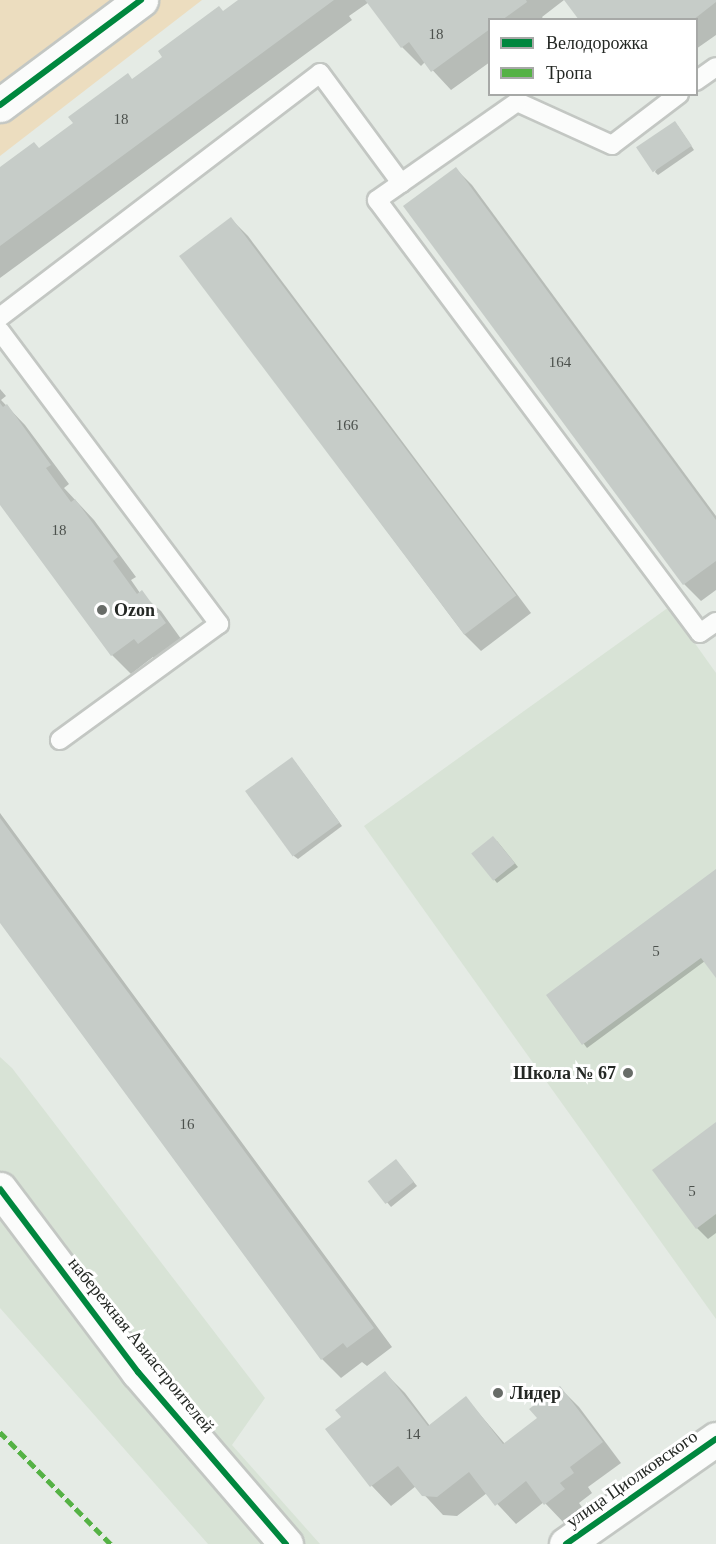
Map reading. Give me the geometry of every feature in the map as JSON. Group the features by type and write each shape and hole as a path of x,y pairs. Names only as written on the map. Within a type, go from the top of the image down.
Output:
{"street":[{"path":"0,105 141,0"},
{"name":"набережная Авиастроителей","path":"0,1189 138,1372 286,1544"},
{"name":"улица Циолковского","path":"566,1544 716,1439"}],"lane":[{"path":"698,80 716,67"},
{"path":"0,317 320,73 401,183"},
{"path":"676,96 612,145 517,102 377,200 700,633 716,622"},
{"path":"0,331 219,624 60,740"}],"shaded area":[{"path":"0,0 202,0 0,156"},
{"name":"Школа № 67","path":"669,607 716,673 716,1319 364,826"},
{"path":"0,1057 12,1068 265,1398 232,1445 320,1544 208,1544 0,1308"}],"building":[{"path":"238,0 334,0 0,246 0,167 34,142 39,148 73,123 68,117 128,73 132,79 162,57 158,51 219,6 223,11"},
{"path":"365,0 526,0 527,2 505,18 488,18 488,30 431,72 409,42 401,48"},
{"path":"564,0 716,0 696,18 578,18"},
{"path":"675,121 692,146 653,172 636,147"},
{"path":"456,167 716,520 716,561 683,585 403,206"},
{"path":"231,217 516,596 464,635 179,256"},
{"path":"0,403 3,407 7,404 51,465 46,468 71,502 75,499 118,557 113,561 137,594 142,590 166,623 138,644 134,639 111,656 0,505"},
{"path":"292,757 340,823 293,857 245,791"},
{"path":"0,818 374,1328 347,1348 343,1343 321,1360 0,923"},
{"path":"493,836 515,863 493,881 471,854"},
{"path":"716,869 716,978 701,958 582,1045 546,995"},
{"path":"716,1122 716,1214 696,1229 652,1170"},
{"path":"396,1159 414,1182 385,1204 368,1181"},
{"path":"385,1371 428,1426 466,1396 503,1444 537,1418 529,1409 560,1386 603,1442 570,1467 574,1473 560,1483 565,1489 544,1505 526,1481 495,1506 469,1472 437,1497 422,1496 398,1466 370,1487 325,1429 341,1417 335,1410"}],"marked path":[{"path":"0,1432 111,1544"}],"cycle path":[{"path":"0,105 141,0"},
{"path":"0,1189 138,1372 286,1544"},
{"path":"566,1544 716,1439"}],"place":[{"name":"Ozon","path":"102,610"},
{"name":"Школа № 67","path":"628,1073"},
{"name":"Лидер","path":"498,1393"}]}
